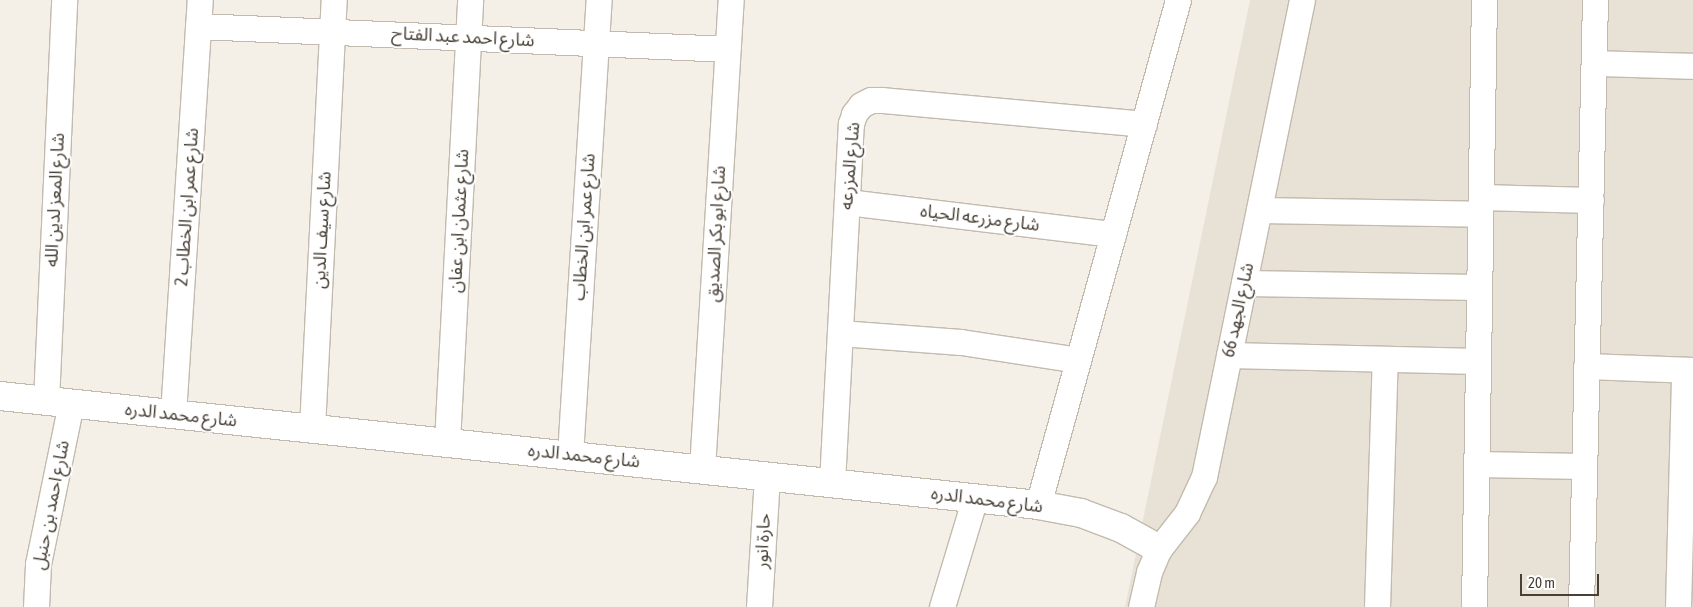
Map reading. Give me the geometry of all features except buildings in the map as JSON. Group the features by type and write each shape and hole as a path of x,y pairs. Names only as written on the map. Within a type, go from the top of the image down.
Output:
{"street":[{"name":"شارع المعز لدين الله","path":"58,402 64,0"},
{"name":"شارع عمر ابن الخطاب 2","path":"173,414 200,0"},
{"name":"شارع سيف الدين","path":"312,428 334,0"},
{"name":"شارع عثمان ابن عفان","path":"448,442 470,0"},
{"name":"شارع عمر ابن الخطاب","path":"570,455 599,0"},
{"name":"شارع ابو بكر الصديق","path":"702,469 731,0"},
{"path":"1038,505 1178,0"},
{"name":"شارع الجهد 66","path":"1141,607 1149,572 1159,549 1197,496 1229,355 1302,0"},
{"path":"1474,607 1484,0"},
{"path":"1581,607 1595,0"},
{"name":"شارع احمد عبد الفتاح","path":"198,26 728,49"},
{"path":"1594,63 1693,66"},
{"name":"شارع المزرعه","path":"832,483 847,202 854,114 871,100 1144,124"},
{"path":"1259,210 1480,206 1591,200"},
{"name":"شارع مزرعه الحياه","path":"847,202 1113,234"},
{"path":"1244,283 1479,287"},
{"path":"840,333 961,342 1078,360"},
{"path":"1229,355 1478,361"},
{"path":"1377,607 1385,359"},
{"path":"1586,366 1688,370 1687,471 1678,607"},
{"name":"شارع محمد الدره","path":"0,396 1038,505 1089,516 1121,528 1159,549"},
{"name":"شارع احمد بن حنبل","path":"36,607 38,564 58,402"},
{"path":"1476,464 1584,466"},
{"name":"حارة انور","path":"760,607 767,476"},
{"path":"942,607 975,498"}],"shaded area":[{"path":"1250,0 1693,0 1693,607 1125,607"}]}
